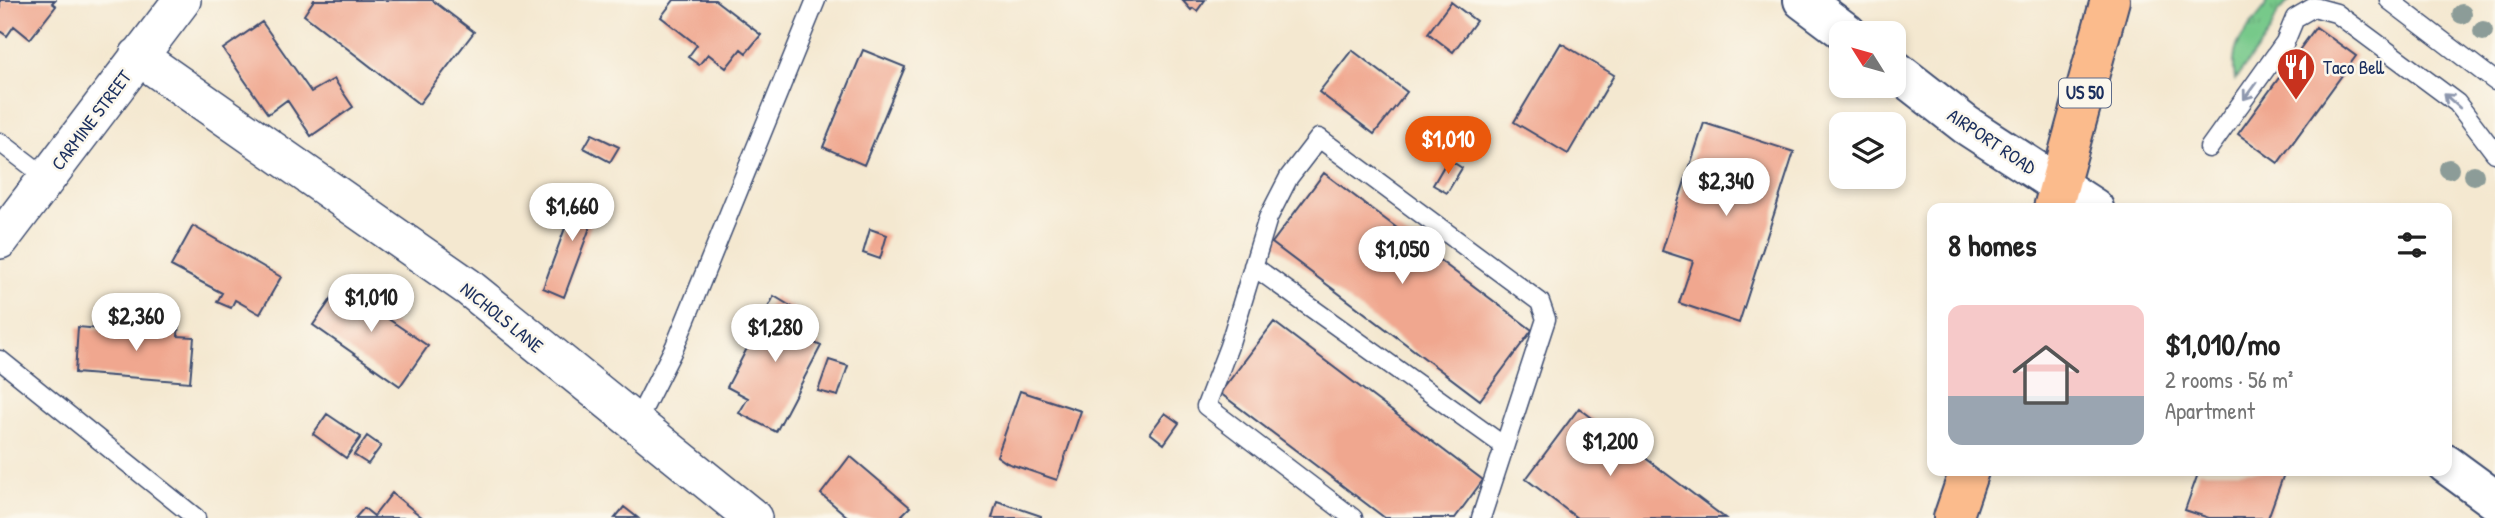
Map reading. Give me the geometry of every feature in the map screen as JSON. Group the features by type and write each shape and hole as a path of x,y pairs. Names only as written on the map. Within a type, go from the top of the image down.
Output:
{"highway":[{"name":"US 50","path":"2056,197 2110,0"},
{"path":"1953,518 1967,476"}],"street":[{"name":"CARMINE STREET","path":"0,240 182,0"},
{"path":"1803,0 1831,21"},
{"name":"NICHOLS LANE","path":"138,57 468,287 753,518"},
{"name":"AIRPORT ROAD","path":"1906,78 2056,197 2077,203"},
{"path":"2452,468 2495,500"}],"lane":[{"path":"635,425 675,346 816,0"},
{"path":"2389,0 2495,81"},
{"path":"2209,148 2285,42 2295,18 2314,7 2336,13 2456,103 2495,153"},
{"path":"1353,518 1206,406 1229,346 1268,218 1289,177 1319,138 1540,302 1546,319 1481,518"},
{"path":"0,142 47,178"},
{"path":"1253,266 1504,446"},
{"path":"0,360 196,518"}],"green space":[{"path":"2267,0 2290,0 2277,14 2270,32 2235,80 2234,56 2240,39 2265,7"}],"building":[{"path":"0,0 55,0 52,3 56,6 30,39 14,26 7,36 0,31"},
{"path":"314,0 432,0 474,32 419,104 304,15"},
{"path":"674,0 715,0 761,35 746,53 741,49 726,68 708,54 699,65 688,57 697,45 661,17"},
{"path":"1182,0 1205,0 1197,11 1193,8 1191,10"},
{"path":"1451,2 1476,21 1453,52 1428,33"},
{"path":"262,22 311,92 334,79 353,107 311,136 287,100 268,114 223,49"},
{"path":"2316,27 2356,56 2278,163 2238,134"},
{"path":"1561,43 1614,75 1568,154 1514,122"},
{"path":"863,50 905,67 864,165 823,147"},
{"path":"1352,50 1407,92 1374,134 1319,92"},
{"path":"1704,123 1794,152 1739,323 1679,303 1693,261 1662,251"},
{"path":"592,134 619,147 610,162 584,148"},
{"path":"1448,159 1462,168 1447,193 1433,185"},
{"path":"1324,173 1532,330 1480,400 1272,243"},
{"path":"579,190 601,198 564,297 543,288"},
{"path":"193,226 281,277 260,314 235,300 231,308 217,302 222,293 171,266"},
{"path":"870,229 887,235 880,259 863,253"},
{"path":"341,285 368,305 376,293 395,306 387,318 428,346 400,386 313,325"},
{"path":"774,296 815,321 806,339 821,346 776,432 739,413 748,398 727,387"},
{"path":"159,321 179,322 178,336 194,337 190,382 75,373 78,327 159,334"},
{"path":"1274,322 1483,480 1455,518 1385,518 1220,393"},
{"path":"829,360 848,366 838,396 818,391"},
{"path":"1020,391 1081,411 1057,480 1007,463 997,456"},
{"path":"1579,408 1725,518 1577,518 1526,479"},
{"path":"1165,413 1179,423 1164,444 1150,433"},
{"path":"327,414 361,437 346,458 313,434"},
{"path":"367,436 381,446 368,464 354,455"},
{"path":"850,456 910,507 902,515 906,518 849,518 821,494"},
{"path":"2197,476 2283,476 2268,518 2209,518 2185,510"},
{"path":"392,493 423,518 355,518 364,508 374,516"},
{"path":"997,501 1041,516 1041,518 992,518"},
{"path":"624,507 638,518 615,518"}],"place":[{"name":"Taco Bell","path":"2296,101"}]}
